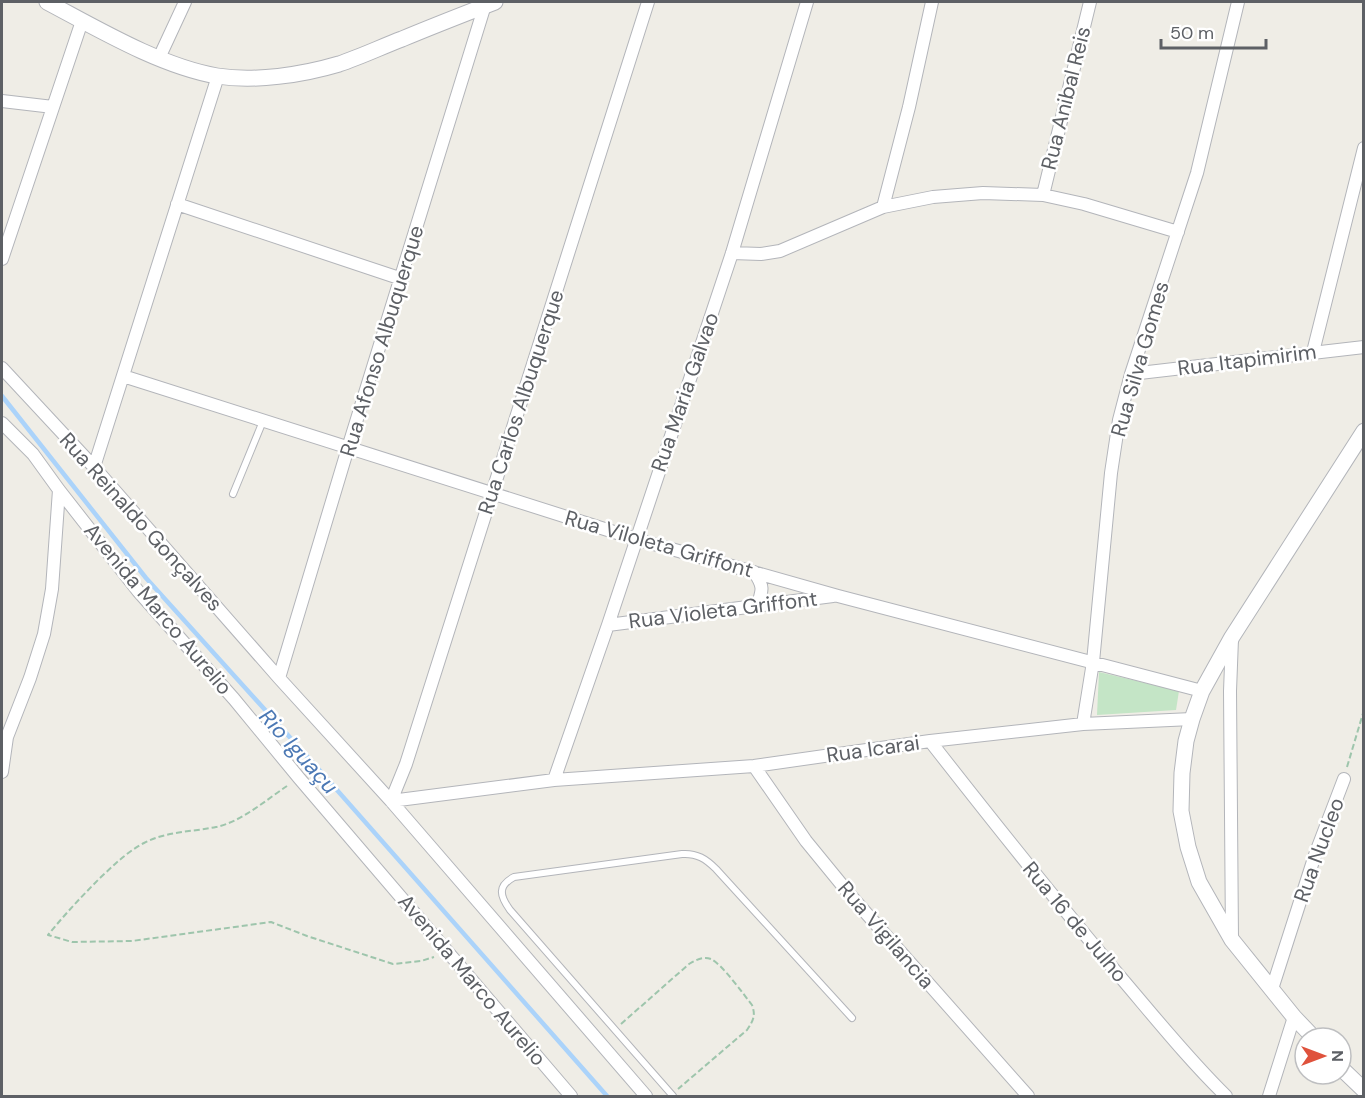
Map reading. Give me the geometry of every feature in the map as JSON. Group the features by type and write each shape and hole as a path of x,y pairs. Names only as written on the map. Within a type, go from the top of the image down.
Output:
{"street":[{"path":"47,2 159,58 218,76 248,77 309,72 341,63 490,3"},
{"path":"159,58 185,2"},
{"name":"Rua Carlos Albuquerque","path":"391,801 406,764 648,2"},
{"name":"Rua Maria Galvao","path":"554,780 732,253 807,2"},
{"path":"883,207 909,107 932,2"},
{"name":"Rua Anibal Reis","path":"1043,195 1090,2"},
{"name":"Rua Silva Gomes","path":"1083,724 1094,662 1111,473 1119,420 1131,374 1197,173 1238,2"},
{"name":"Rua Afonso Albuquerque","path":"279,678 348,448 490,3"},
{"path":"2,259 82,21"},
{"path":"94,467 218,76"},
{"path":"2,101 53,107"},
{"path":"1312,352 1364,148"},
{"path":"732,253 761,254 780,251 883,207 933,197 983,193 1043,195 1084,204 1178,232"},
{"path":"177,204 402,279"},
{"name":"Rua Itapimirim","path":"1131,374 1364,347"},
{"name":"Rua Reinaldo Gonçalves","path":"2,368 94,467 279,678 391,801 646,1096"},
{"name":"Rua Viloleta Griffont","path":"123,376 636,539 838,596 1202,691"},
{"name":"Avenida Marco Aurelio","path":"2,423 33,454 138,591 234,699 571,1096"},
{"path":"1303,1026 1232,940 1199,882 1188,847 1181,811 1182,773 1186,741 1202,691 1232,638 1364,431"},
{"path":"2,772 7,737 44,634 52,589 59,490"},
{"path":"754,572 762,586 757,606"},
{"name":"Rua Violeta Griffont","path":"608,625 838,596"},
{"path":"1232,638 1230,691 1232,940"},
{"name":"Rua Icarai","path":"391,801 554,780 754,766 930,741 1083,724 1192,719"},
{"name":"Rua 16 de Julho","path":"930,741 1048,891 1162,1026 1226,1096"},
{"name":"Rua Vigilancia","path":"754,766 806,841 851,896 1028,1096"},
{"name":"Rua Nucleo","path":"1272,989 1315,855 1344,779"},
{"path":"1269,1096 1294,1017"},
{"path":"1353,1079 1364,1090"}],"lane":[{"path":"233,494 263,421"},
{"path":"672,1095 510,910 501,894 507,881 514,877 682,854 690,853 699,856 716,869 852,1018"}],"path":[{"name":"Rua Nucleo","path":"1344,779 1364,710"},
{"path":"299,778 234,821 217,827 175,832 156,837 123,856 74,903 48,935 72,942 132,941 271,922 393,964 421,961 448,952"},
{"path":"616,1029 689,964 700,958 711,959 718,964 752,1005 755,1014 753,1022 747,1030 672,1095"}],"green space":[{"path":"1099,672 1179,691 1176,710 1097,715"}],"waterway":[{"name":"Rio Iguaçu","path":"2,396 146,578 314,764 607,1096"}]}
